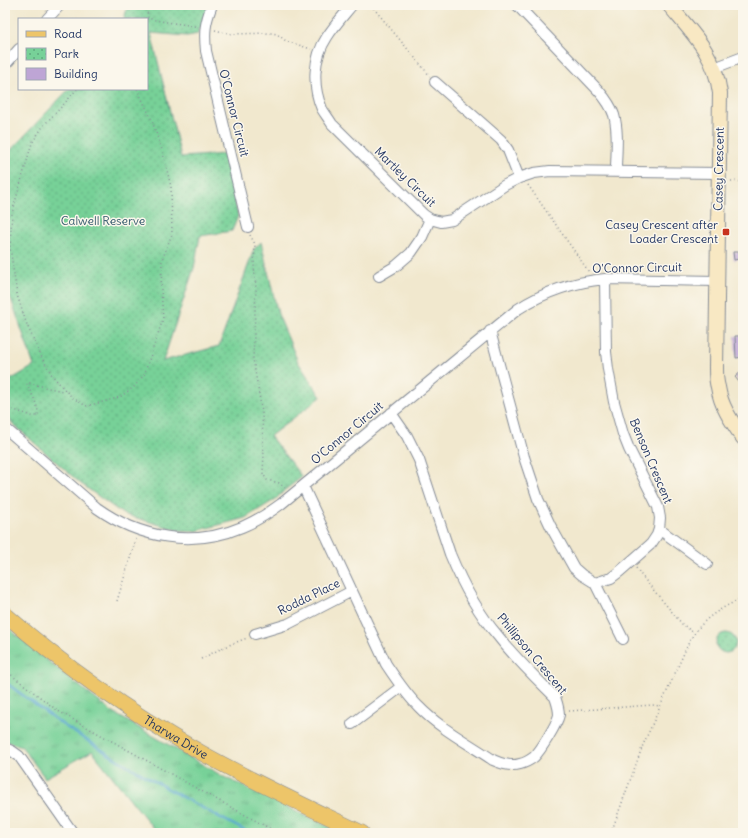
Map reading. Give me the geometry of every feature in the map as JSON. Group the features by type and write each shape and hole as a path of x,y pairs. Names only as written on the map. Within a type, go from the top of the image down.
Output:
{"main road":[{"name":"Tharwa Drive","path":"5,614 63,662 143,718 228,767 362,833"}],"street":[{"path":"48,18 60,5"},
{"name":"O'Connor Circuit","path":"212,5 205,27 204,35 206,51 248,227"},
{"name":"Martley Circuit","path":"352,5 326,38 319,53 315,69 315,86 321,106 332,124 424,215 430,219 441,222 452,220 505,186 522,177 534,173 550,171 616,171 725,177"},
{"path":"517,5 608,102 614,114 616,128 616,171"},
{"name":"Casey Crescent","path":"669,5 704,47 714,68 719,84 725,177 717,281 716,368 718,387 723,406 743,438"},
{"path":"5,65 18,50"},
{"path":"714,68 743,57"},
{"path":"435,82 502,140 522,177"},
{"path":"379,276 396,266 411,253 422,237 430,219"},
{"name":"O'Connor Circuit","path":"5,428 97,508 106,515 127,526 149,534 172,538 196,538 219,535 241,528 262,517 281,504 490,331 518,309 548,292 593,280 717,281"},
{"name":"Benson Crescent","path":"605,280 606,352 614,402 629,449 658,507 660,518 659,529"},
{"path":"490,331 524,457 538,500 574,568 582,575 595,582 623,639"},
{"name":"Phillipson Crescent","path":"303,486 386,664 401,687 418,706 438,724 494,760 503,764 514,765 524,763 534,757 556,724 559,711 558,704 554,697 498,637 471,597 450,554 419,460 391,413"},
{"path":"595,582 611,578 619,572 651,544 659,529 707,564"},
{"name":"Rodda Place","path":"255,634 288,624 352,591"},
{"path":"352,724 401,687"},
{"path":"5,748 19,756 73,833"}],"path":[{"path":"145,5 148,18"},
{"path":"371,5 435,82"},
{"path":"148,19 200,27"},
{"path":"226,32 232,34 277,34 286,41 301,45 319,53"},
{"path":"76,90 44,125 32,143 12,213 10,247 17,295 27,325 42,358 52,375 65,390 73,398 86,406 120,397 134,387 144,375 163,319 161,289 162,260 172,234 171,187 163,153 152,118 138,90"},
{"path":"522,177 591,275"},
{"path":"725,177 743,182"},
{"path":"248,227 255,244 254,265 256,289 253,359 262,412 264,455 263,471 267,480 278,483 285,488"},
{"path":"5,411 11,409 32,416 38,416 37,406 27,383 63,391 65,390"},
{"path":"117,601 135,543"},
{"path":"635,565 682,624 694,634"},
{"path":"610,833 643,745 694,634 703,622 714,613 743,597"},
{"path":"201,659 224,647 255,634"},
{"path":"5,670 58,711 278,833"},
{"path":"559,711 652,705 660,706"}],"green space":[{"name":"Calwell Reserve","path":"128,5 210,5 198,34 187,36 151,33 181,157 225,154 238,216 232,231 200,236 194,268 163,361 219,346 254,249 261,242 278,314 298,362 321,397 270,436 302,477 276,499 245,518 196,531 177,530 123,514 80,483 14,425 5,414 5,383 34,366 7,287 5,156 68,90 148,90 148,18 124,18"},
{"path":"5,625 112,712 224,777 342,833 157,833 92,751 45,778 22,747 5,741"},
{"path":"726,633 733,636 736,643 733,650 726,653 719,650 716,643 719,636"}],"building":[{"path":"733,252 743,252 743,258 734,260"},
{"path":"735,336 743,336 743,357 736,358"},
{"path":"743,370 743,387 735,377"}],"waterway":[{"path":"5,682 63,725 113,757 182,797 249,833"}],"place":[{"name":"Casey Crescent after Loader Crescent","path":"726,232"}]}
